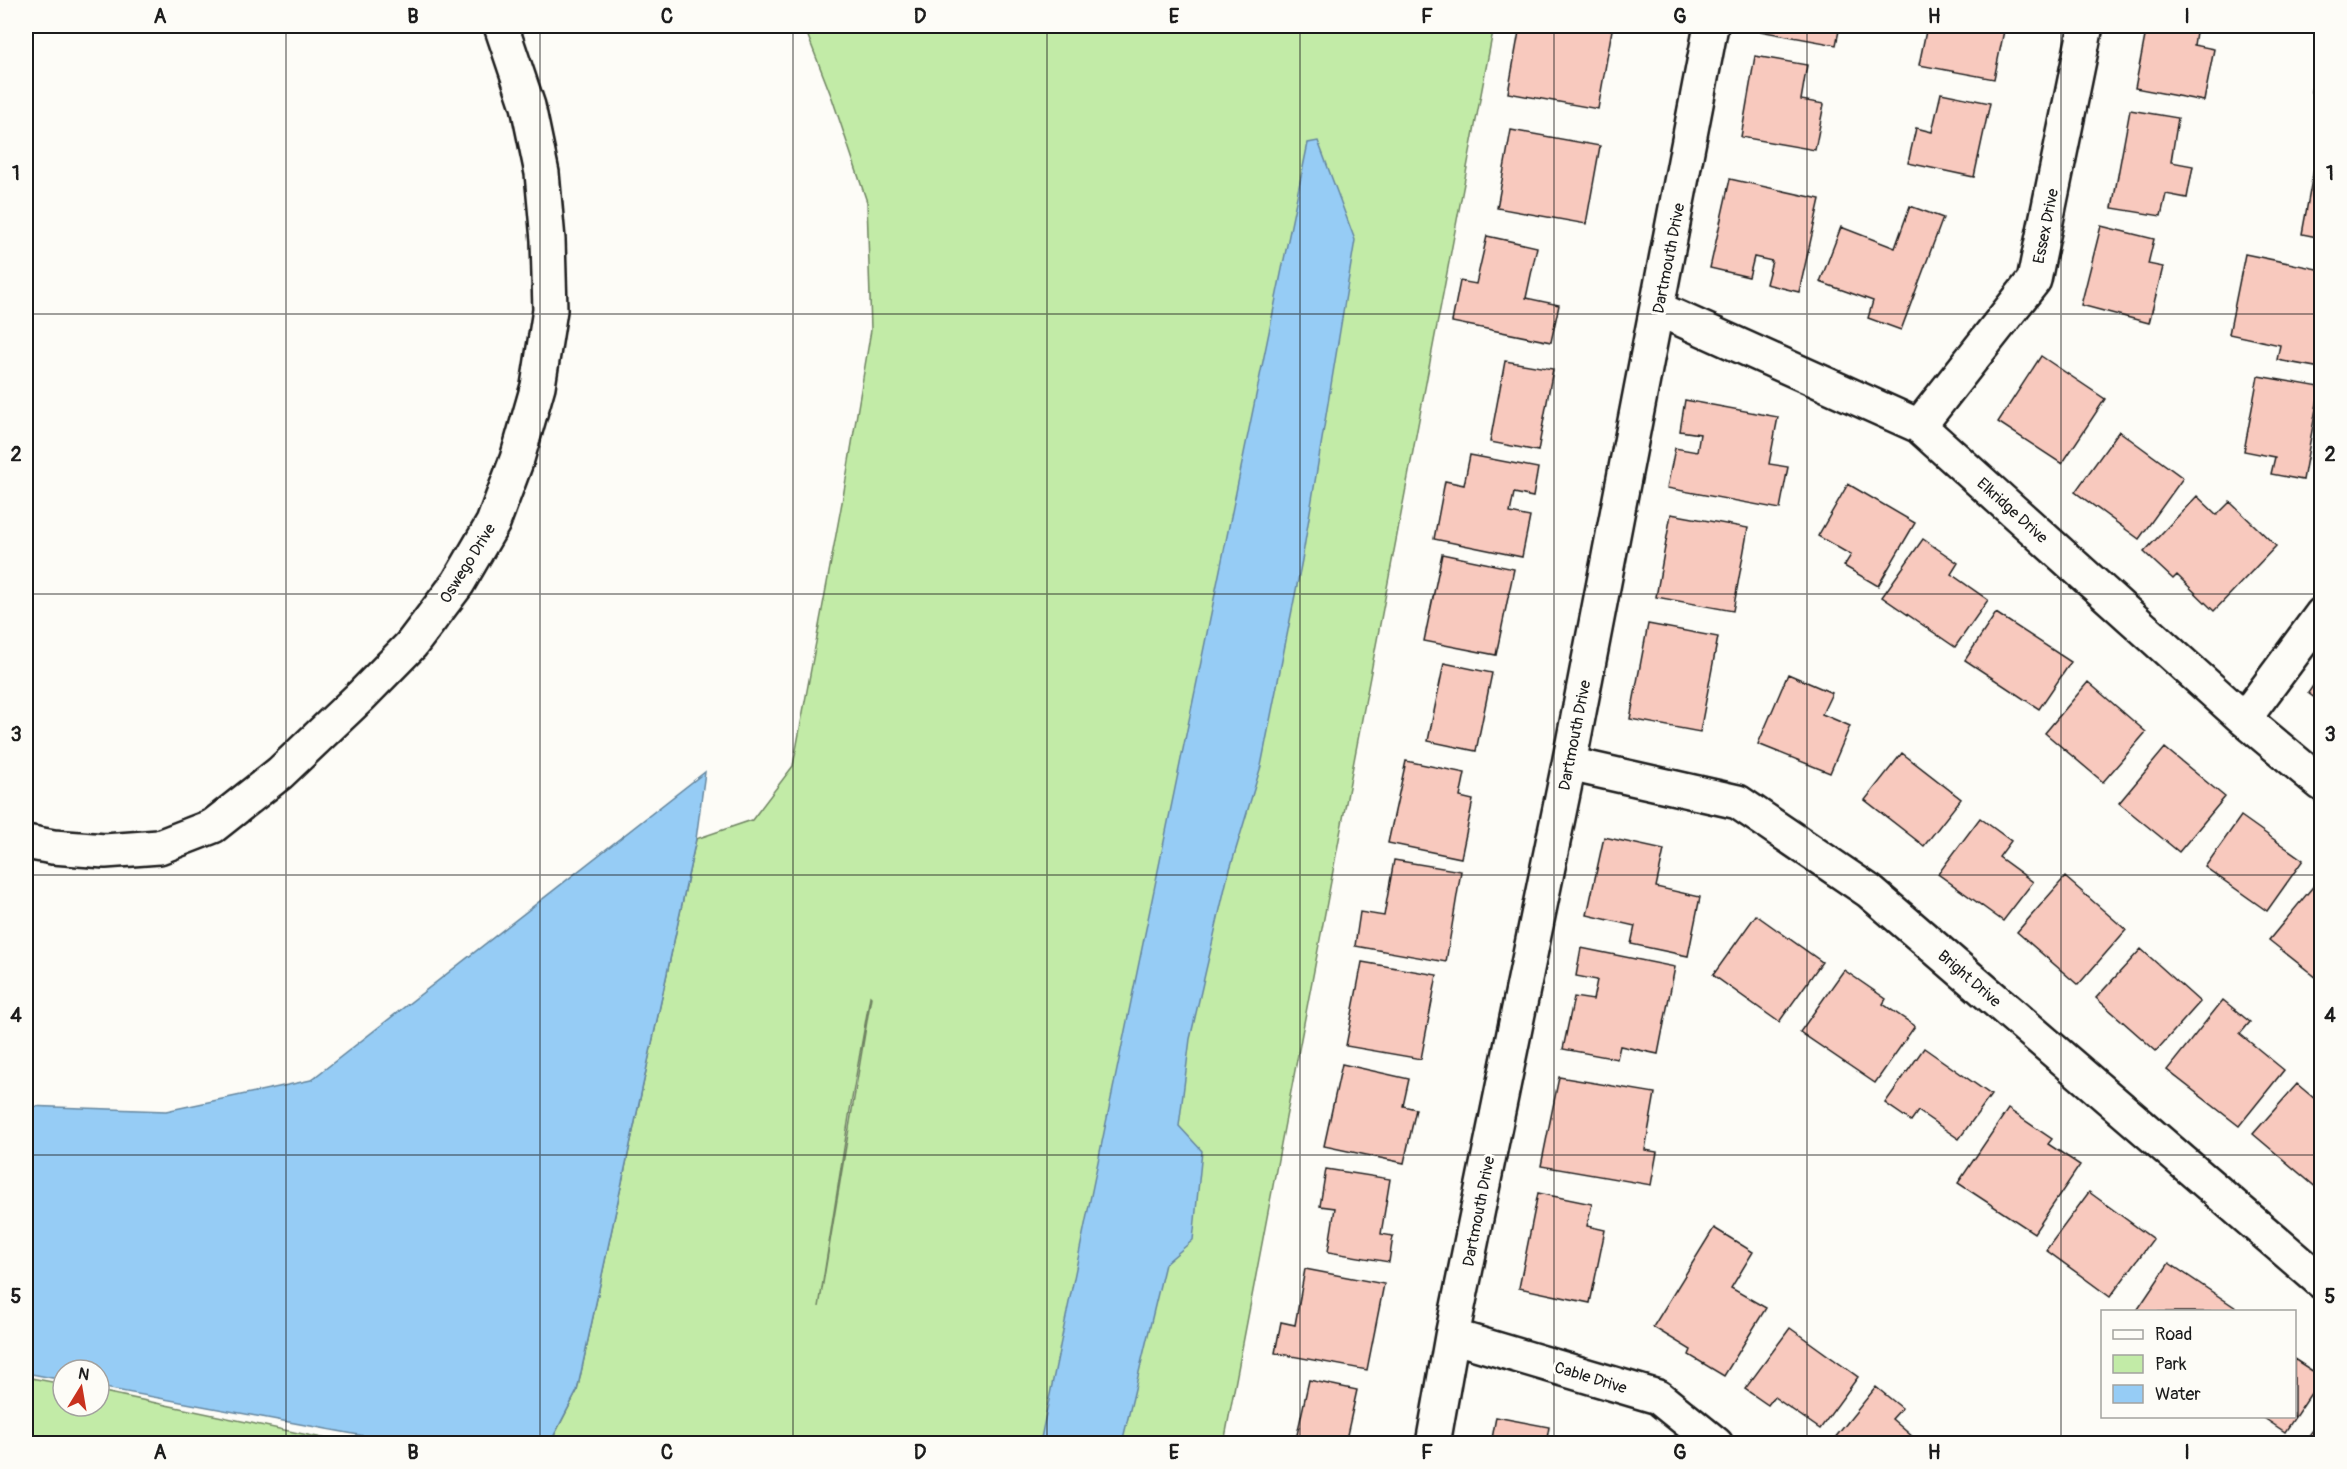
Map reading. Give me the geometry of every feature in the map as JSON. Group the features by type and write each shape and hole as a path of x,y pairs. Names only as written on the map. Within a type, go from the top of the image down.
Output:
{"street":[{"name":"Oswego Drive","path":"26,842 53,847 105,851 159,847 213,826 280,773 361,696 411,645 459,583 494,522 517,459 538,386 550,310 548,240 542,173 528,106 501,26"},
{"name":"Dartmouth Drive","path":"1433,1443 1452,1336 1569,764 1711,26"},
{"name":"Essex Drive","path":"1919,426 2034,280 2086,26"},
{"name":"Elkridge Drive","path":"1658,309 1919,426 2244,718 2322,784"},
{"path":"2244,718 2322,614"},
{"name":"Bright Drive","path":"1569,764 1737,802 1869,891 2322,1282"},
{"name":"Cable Drive","path":"1452,1336 1658,1397 1716,1443"}],"green space":[{"path":"804,26 1494,26 1224,1443 550,1444 577,1391 696,839 752,820 793,766 843,497 871,330 867,202 832,98","holes":["871,997 819,1307 850,1110"]},
{"path":"26,1377 51,1382 51,1418 111,1418 111,1394 346,1443 26,1443"}],"water":[{"path":"1318,141 1355,240 1302,560 1261,766 1227,879 1190,1039 1179,1126 1202,1151 1193,1240 1165,1264 1122,1443 1040,1443 1308,143"},
{"path":"705,772 696,839 577,1391 550,1443 402,1443 111,1389 111,1358 51,1358 51,1378 26,1373 26,1106 166,1111 311,1080"}],"building":[{"path":"1520,26 1584,26 1612,30 1598,109 1508,93"},
{"path":"1755,26 1840,26 1836,45 1754,30"},
{"path":"1927,26 2005,26 1994,79 1919,65"},
{"path":"2147,26 2197,26 2194,45 2214,49 2204,101 2135,88"},
{"path":"2301,26 2322,26 2322,33 2300,29"},
{"path":"2318,54 2322,54 2322,94 2311,92"},
{"path":"1755,56 1807,65 1801,100 1824,104 1815,150 1741,137"},
{"path":"1941,93 1990,103 1974,177 1908,163 1916,128 1932,132"},
{"path":"2130,110 2178,118 2171,162 2193,166 2187,198 2166,194 2161,216 2112,208"},
{"path":"1511,130 1600,146 1586,224 1497,208"},
{"path":"2316,158 2322,160 2322,238 2302,234"},
{"path":"1730,179 1820,199 1799,292 1766,284 1772,261 1754,257 1749,277 1710,268"},
{"path":"1910,206 1943,218 1901,330 1868,318 1873,301 1820,282 1841,227 1895,248"},
{"path":"2101,226 2154,239 2148,264 2163,267 2149,323 2081,305"},
{"path":"1487,236 1537,247 1526,298 1559,305 1551,342 1452,322 1460,281 1476,284"},
{"path":"2245,254 2322,270 2321,368 2277,360 2280,345 2229,334"},
{"path":"2041,356 2105,399 2062,464 1998,422"},
{"path":"1505,361 1553,369 1538,451 1490,442"},
{"path":"2258,376 2320,387 2303,480 2271,474 2275,457 2244,451"},
{"path":"1685,400 1778,417 1769,464 1788,467 1780,509 1667,488 1675,448 1697,452 1700,434 1680,431"},
{"path":"2119,431 2183,478 2139,539 2075,492"},
{"path":"1470,455 1538,468 1533,497 1514,493 1510,513 1530,517 1522,557 1434,539 1445,481 1464,485"},
{"path":"1848,484 1915,523 1878,586 1844,566 1851,555 1818,536"},
{"path":"2197,496 2217,515 2230,502 2276,546 2214,611 2177,575 2173,579 2144,552"},
{"path":"1671,514 1748,528 1733,611 1656,597"},
{"path":"1923,539 1958,563 1951,574 1988,600 1955,647 1882,597"},
{"path":"1442,554 1514,569 1496,655 1424,641"},
{"path":"1996,613 2071,662 2039,709 1965,660"},
{"path":"1648,624 1718,637 1700,732 1630,719"},
{"path":"1444,663 1492,673 1476,751 1428,741"},
{"path":"2322,673 2322,703 2308,693"},
{"path":"1788,674 1832,693 1822,714 1850,726 1830,773 1758,744"},
{"path":"2088,682 2146,732 2103,782 2045,733"},
{"path":"2165,748 2225,797 2179,852 2119,803"},
{"path":"1902,753 1961,799 1924,846 1865,800"},
{"path":"1406,761 1465,773 1460,797 1473,800 1461,858 1388,843"},
{"path":"2241,816 2303,860 2267,911 2205,867"},
{"path":"1980,818 2011,841 1999,857 2033,882 2003,921 1938,874"},
{"path":"1604,837 1664,850 1656,887 1700,897 1688,956 1631,944 1635,926 1587,915"},
{"path":"1394,860 1461,871 1446,962 1355,946 1360,912 1384,916"},
{"path":"2065,877 2126,930 2078,985 2017,932"},
{"path":"2316,883 2322,888 2322,982 2269,940"},
{"path":"1756,915 1822,962 1779,1022 1713,975"},
{"path":"1581,948 1675,967 1658,1054 1620,1046 1617,1059 1563,1049 1574,997 1593,1000 1597,980 1576,976"},
{"path":"2141,949 2200,1002 2156,1051 2096,998"},
{"path":"1362,962 1437,975 1421,1059 1346,1046"},
{"path":"1844,970 1886,999 1883,1004 1915,1026 1875,1083 1800,1032"},
{"path":"2223,1000 2250,1022 2240,1034 2284,1070 2239,1126 2167,1070"},
{"path":"1924,1048 1991,1095 1959,1139 1918,1111 1911,1121 1885,1103"},
{"path":"1342,1064 1409,1079 1403,1106 1416,1109 1404,1163 1324,1146"},
{"path":"1559,1077 1655,1093 1645,1150 1657,1152 1651,1185 1541,1166"},
{"path":"2297,1084 2322,1105 2322,1185 2318,1189 2253,1134"},
{"path":"2008,1109 2052,1139 2048,1144 2080,1165 2034,1233 1958,1183"},
{"path":"1326,1169 1390,1179 1381,1234 1393,1236 1389,1262 1328,1252 1335,1208 1320,1206"},
{"path":"2089,1192 2153,1239 2110,1297 2046,1250"},
{"path":"1538,1193 1592,1204 1587,1226 1605,1230 1590,1303 1519,1288"},
{"path":"1714,1228 1753,1252 1731,1288 1766,1308 1724,1376 1689,1355 1691,1350 1653,1327"},
{"path":"2169,1263 2236,1308 2235,1310 2137,1310"},
{"path":"1305,1269 1384,1284 1367,1370 1275,1353 1281,1322 1295,1325"},
{"path":"1790,1328 1858,1377 1820,1429 1774,1397 1768,1405 1745,1389"},
{"path":"2296,1360 2322,1377 2296,1416"},
{"path":"1309,1380 1357,1390 1345,1444 1295,1444"},
{"path":"1876,1387 1902,1408 1892,1419 1921,1444 1830,1444"},
{"path":"1496,1417 1549,1427 1546,1444 1491,1444"},
{"path":"2264,1418 2294,1418 2285,1432"},
{"path":"2322,1418 2322,1444 2307,1444 2304,1442"}]}
